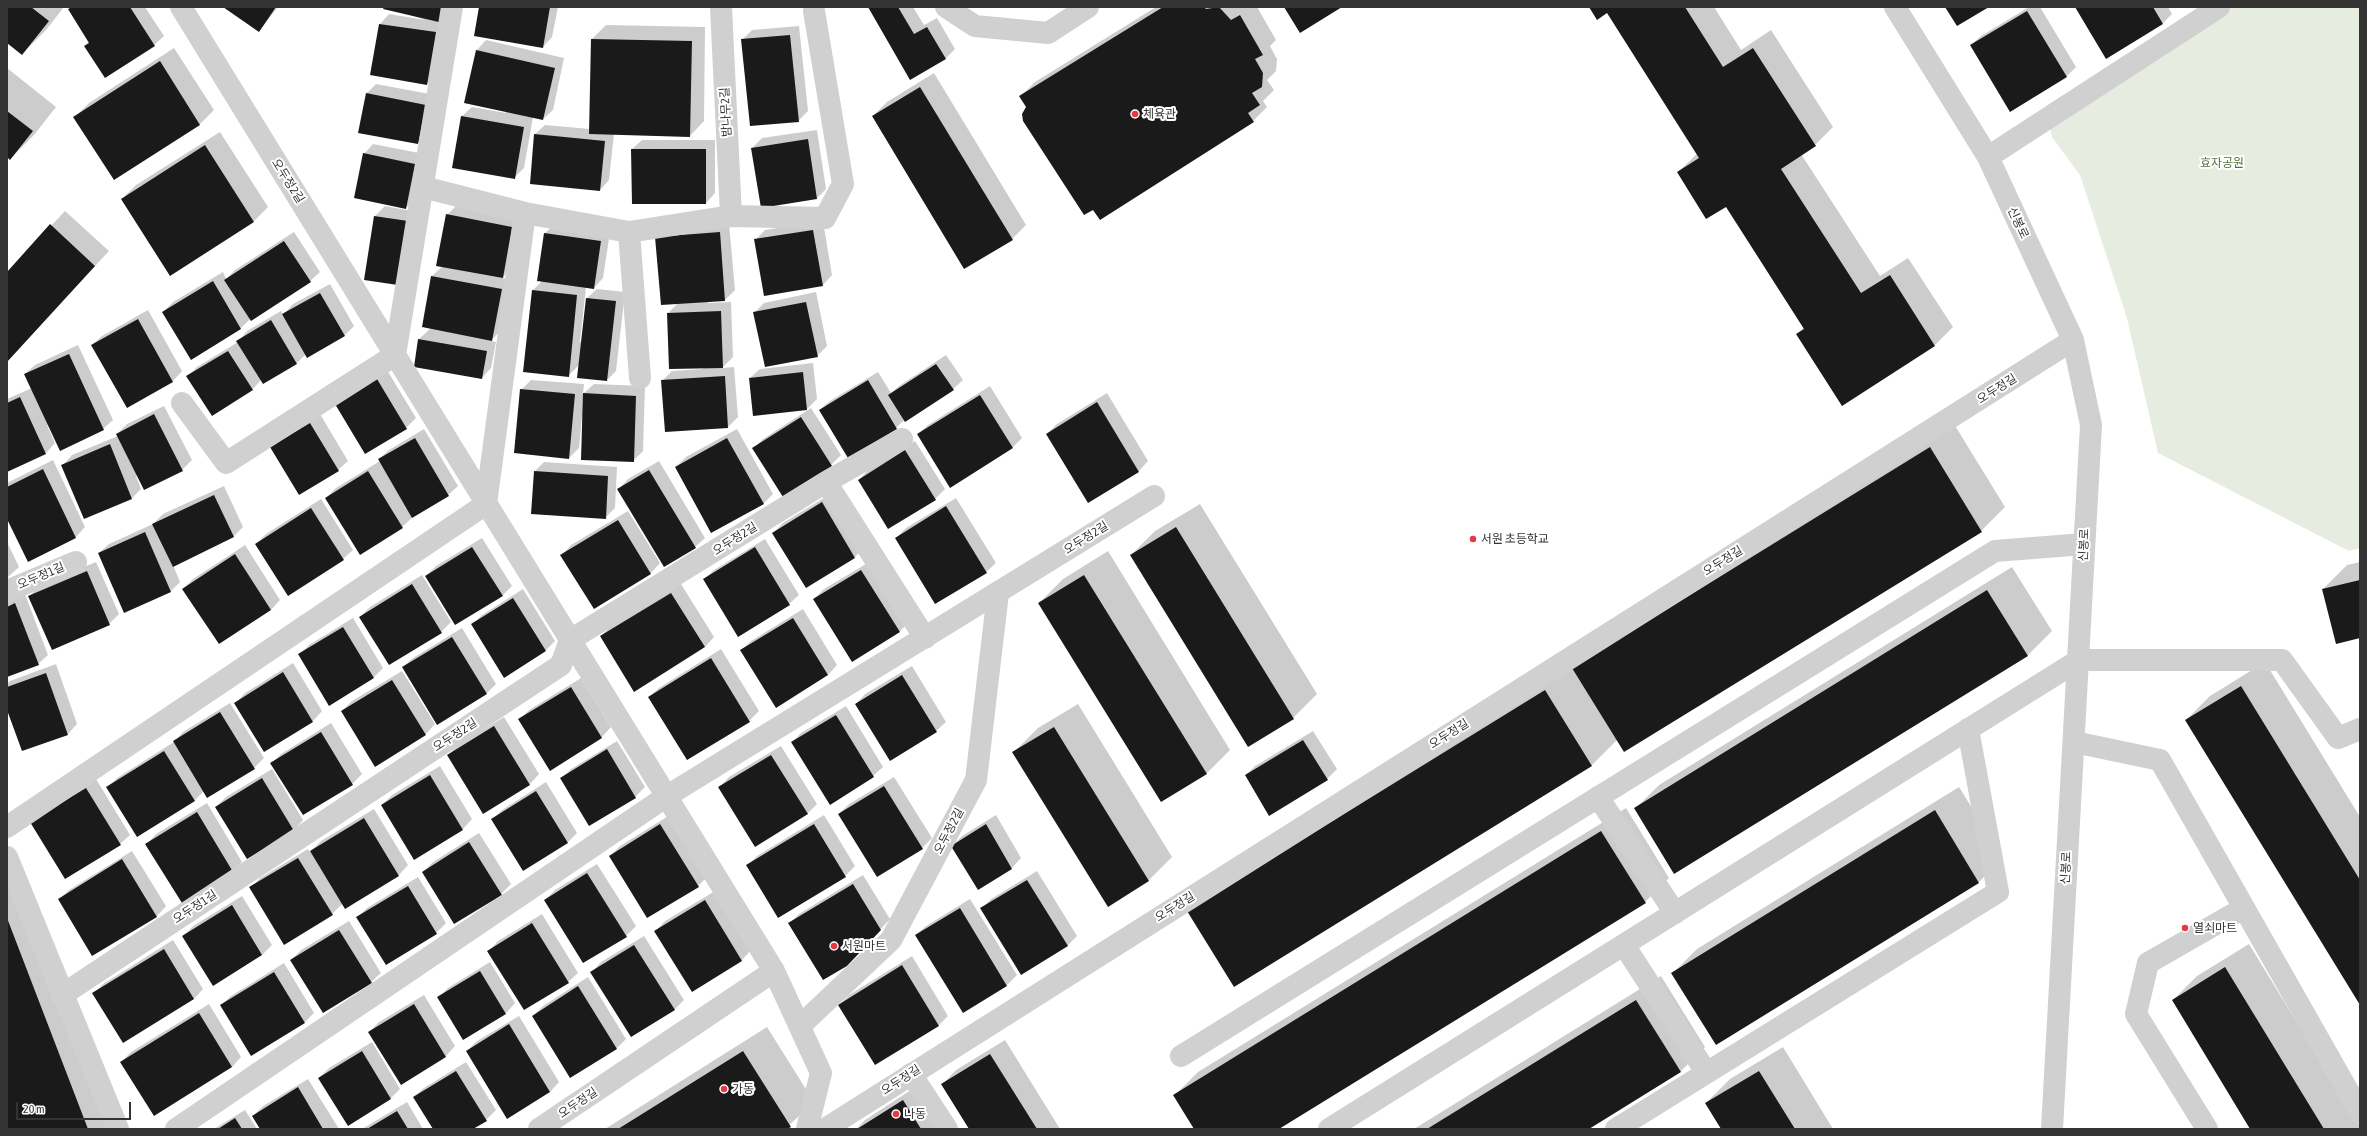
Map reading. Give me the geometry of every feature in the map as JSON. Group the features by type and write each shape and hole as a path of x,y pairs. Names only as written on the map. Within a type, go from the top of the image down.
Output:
{"street":[{"name":"오두정2길","path":"181,7 774,970"},
{"path":"182,403 226,463 395,355 452,7"},
{"name":"밤나무2길","path":"721,7 731,216"},
{"path":"946,7 975,26 1048,33 1088,7"},
{"name":"신봉로","path":"1895,7 1988,157 2073,340 2091,425 2052,1129"},
{"path":"1988,157 2192,14 2219,7"},
{"path":"423,187 525,213 629,232 731,216 825,218 843,184 814,11"},
{"path":"7,827 486,504 525,213"},
{"path":"629,232 640,378"},
{"name":"오두정길","path":"825,1129 2073,340"},
{"name":"오두정2길","path":"327,819 562,665 570,640 826,482 902,439"},
{"path":"826,482 925,638"},
{"name":"오두정2길","path":"176,1129 667,796 1154,496"},
{"path":"1181,1056 1995,551 2084,544"},
{"name":"오두정1길","path":"7,591 76,562"},
{"name":"오두정2길","path":"801,1025 891,940 976,780 998,593"},
{"path":"1329,1129 2079,660 2282,660 2338,738 2360,729"},
{"path":"1616,1129 1998,892 1968,729"},
{"path":"2074,742 2160,760 2360,1112"},
{"path":"1598,797 1675,913"},
{"name":"오두정1길","path":"62,995 327,819"},
{"path":"7,857 62,995 118,1129"},
{"path":"2207,1129 2136,1014 2148,963 2244,908"},
{"path":"1624,945 1706,1072"},
{"path":"774,970 801,1025 821,1073 807,1129"},
{"name":"오두정길","path":"539,1129 774,970"},
{"path":"912,1074 947,1129"}],"green space":[{"name":"효자공원","path":"2211,7 2360,7 2360,548 2349,551 2158,453 2127,318 2080,175 2052,137 2046,106"}],"building":[{"path":"7,7 31,7 49,21 22,55 7,43"},
{"path":"72,7 130,7 155,46 105,78 84,46 89,43 68,9"},
{"path":"223,7 276,7 259,32"},
{"path":"384,7 446,7 443,23 383,9"},
{"path":"479,7 550,7 543,48 474,36"},
{"path":"868,7 898,7 914,34 927,27 946,59 910,80"},
{"name":"체육관","path":"1163,7 1204,7 1206,9 1219,7 1231,20 1240,15 1263,55 1255,59 1263,73 1262,87 1252,93 1260,105 1248,113 1254,122 1100,220 1093,210 1084,215 1023,121 1022,114 1026,107 1019,96"},
{"path":"1284,7 1342,7 1300,33"},
{"path":"1589,7 1685,7 1723,67 1753,48 1816,146 1781,169 1861,293 1890,275 1935,346 1842,406 1796,334 1804,329 1726,207 1706,219 1677,172 1699,158 1607,13 1597,20"},
{"path":"1945,7 1989,7 1957,26"},
{"path":"2075,7 2153,7 2163,24 2106,59"},
{"path":"2027,11 2067,77 2010,112 1970,45"},
{"path":"379,24 436,32 427,85 370,75"},
{"path":"790,35 799,122 750,126 741,39"},
{"path":"591,39 692,41 690,137 589,134"},
{"path":"476,50 555,68 543,120 464,103"},
{"path":"160,61 200,125 114,180 73,117"},
{"path":"920,87 1013,240 964,269 872,116"},
{"path":"366,93 426,105 418,144 358,133"},
{"path":"7,111 33,131 10,160 7,157"},
{"path":"461,116 524,127 515,179 452,168"},
{"path":"534,134 605,141 600,191 530,184"},
{"path":"808,139 817,199 761,208 751,148"},
{"path":"205,145 254,222 170,276 121,199"},
{"path":"631,149 706,149 706,204 632,204"},
{"path":"363,153 415,164 406,209 354,198"},
{"path":"446,214 512,227 503,278 436,266"},
{"path":"374,216 408,221 398,285 364,280"},
{"path":"50,224 95,266 7,362 7,272"},
{"path":"813,230 823,286 764,296 754,239"},
{"path":"720,232 725,301 661,305 655,237"},
{"path":"544,233 601,241 594,289 537,281"},
{"path":"284,241 311,282 251,321 224,280"},
{"path":"431,276 502,289 492,341 422,327"},
{"path":"213,281 241,329 191,360 162,312"},
{"path":"532,290 577,295 569,377 523,372"},
{"path":"320,293 345,336 307,358 282,314"},
{"path":"586,298 616,301 607,381 577,378"},
{"path":"806,302 818,357 765,367 753,312"},
{"path":"721,311 723,368 669,369 667,313"},
{"path":"138,319 173,382 127,408 91,345"},
{"path":"271,320 297,364 263,384 236,341"},
{"path":"418,339 487,351 482,379 414,367"},
{"path":"228,351 253,390 212,416 186,376"},
{"path":"69,354 104,430 60,451 24,374"},
{"path":"936,364 954,390 905,422 888,395"},
{"path":"803,372 807,410 753,416 749,378"},
{"path":"725,376 728,428 665,432 661,380"},
{"path":"377,379 407,429 365,454 335,404"},
{"path":"868,380 897,429 848,458 819,410"},
{"path":"520,389 575,394 569,459 514,453"},
{"path":"583,393 636,396 634,462 581,460"},
{"path":"980,395 1013,448 950,488 917,434"},
{"path":"20,397 46,454 7,472 7,403"},
{"path":"1097,402 1139,472 1088,503 1046,434"},
{"path":"154,414 183,471 144,490 116,434"},
{"path":"801,417 832,466 783,497 752,448"},
{"path":"310,423 339,471 299,495 270,447"},
{"path":"415,438 449,496 412,518 378,459"},
{"path":"727,438 764,504 711,533 675,467"},
{"path":"110,444 132,499 84,519 61,465"},
{"path":"1930,447 1982,532 1624,752 1572,668"},
{"path":"905,450 936,500 888,529 858,480"},
{"path":"43,469 76,538 28,562 7,519 7,487"},
{"path":"649,470 696,548 664,567 617,489"},
{"path":"368,471 403,528 360,555 325,498"},
{"path":"534,471 608,476 606,519 531,514"},
{"path":"214,495 234,537 173,567 152,524"},
{"path":"822,502 855,558 806,588 772,533"},
{"path":"946,506 987,573 935,604 895,538"},
{"path":"311,508 344,560 288,596 255,544"},
{"path":"618,520 651,574 594,609 560,555"},
{"path":"1176,527 1294,719 1248,747 1130,555"},
{"path":"145,532 171,592 124,613 98,553"},
{"path":"472,547 503,596 455,625 425,576"},
{"path":"755,547 790,605 738,637 703,579"},
{"path":"235,554 271,610 219,644 182,589"},
{"path":"861,570 900,632 852,662 813,599"},
{"path":"87,571 110,625 52,650 28,596"},
{"path":"1084,575 1207,774 1161,802 1038,603"},
{"path":"2360,580 2360,638 2336,644 2322,589"},
{"path":"412,584 442,633 389,665 359,617"},
{"path":"1987,590 2028,656 1674,874 1634,808"},
{"path":"671,593 705,647 634,692 600,636"},
{"path":"513,598 546,651 504,678 471,624"},
{"path":"15,603 39,665 7,677 7,607"},
{"path":"793,618 828,675 776,708 740,650"},
{"path":"343,627 374,678 329,706 298,654"},
{"path":"452,637 487,694 437,725 402,667"},
{"path":"711,658 750,722 687,760 648,697"},
{"path":"283,672 313,722 264,752 234,703"},
{"path":"46,673 68,735 22,751 7,710 7,687"},
{"path":"902,675 937,732 890,761 855,704"},
{"path":"392,680 426,735 375,767 341,711"},
{"path":"2241,686 2360,880 2360,1005 2185,720"},
{"path":"571,687 602,738 550,771 518,719"},
{"path":"1545,690 1592,766 1234,987 1187,911"},
{"path":"220,712 255,769 207,798 173,741"},
{"path":"836,715 874,777 830,805 791,742"},
{"path":"494,726 530,785 483,814 447,755"},
{"path":"1054,727 1149,881 1108,907 1012,752"},
{"path":"321,732 353,785 303,815 270,763"},
{"path":"1303,740 1328,780 1269,816 1245,775"},
{"path":"607,749 636,798 589,826 560,778"},
{"path":"164,751 195,801 137,837 106,787"},
{"path":"771,755 808,814 755,847 718,787"},
{"path":"430,775 463,830 414,860 381,805"},
{"path":"262,778 294,831 247,859 215,807"},
{"path":"884,786 923,849 877,877 838,814"},
{"path":"86,788 121,845 65,879 30,822"},
{"path":"536,791 568,843 523,871 491,819"},
{"path":"1935,810 1979,883 1716,1045 1671,973"},
{"path":"197,812 233,872 182,903 145,844"},
{"path":"364,818 399,876 345,909 310,851"},
{"path":"660,824 699,887 647,918 609,856"},
{"path":"814,824 846,877 778,918 746,865"},
{"path":"986,824 1012,869 978,890 951,846"},
{"path":"1601,831 1646,903 1279,1129 1194,1129 1173,1095"},
{"path":"469,842 502,895 454,924 422,872"},
{"path":"298,858 333,915 284,945 249,887"},
{"path":"122,859 157,917 92,956 58,899"},
{"path":"587,873 627,937 583,963 544,900"},
{"path":"1027,880 1068,946 1021,975 980,908"},
{"path":"853,884 881,930 847,966 823,980 788,923"},
{"path":"408,886 437,934 386,965 356,917"},
{"path":"705,900 742,961 692,992 654,931"},
{"path":"232,905 262,955 213,986 182,936"},
{"path":"960,908 1007,986 963,1013 915,935"},
{"path":"7,918 88,1129 7,1129"},
{"path":"532,923 569,983 524,1010 487,951"},
{"path":"339,930 372,983 323,1013 290,960"},
{"path":"634,945 675,1010 631,1037 590,972"},
{"path":"164,949 194,999 123,1043 92,993"},
{"path":"902,965 939,1026 875,1065 838,1005"},
{"path":"2225,967 2324,1129 2250,1129 2172,1000"},
{"path":"480,971 506,1014 463,1040 437,997"},
{"path":"274,972 305,1023 251,1056 220,1005"},
{"path":"578,986 617,1049 570,1078 532,1016"},
{"path":"1636,1000 1681,1072 1589,1129 1427,1129"},
{"path":"414,1004 446,1057 401,1085 368,1032"},
{"path":"199,1013 232,1067 154,1116 120,1062"},
{"path":"509,1024 550,1092 507,1119 466,1051"},
{"path":"362,1051 391,1099 348,1126 318,1078"},
{"name":"가동","path":"743,1051 791,1127 787,1129 618,1129"},
{"path":"990,1054 1037,1129 969,1129 941,1084"},
{"path":"456,1071 487,1121 473,1129 433,1129 413,1097"},
{"path":"1759,1071 1795,1129 1721,1129 1705,1103"},
{"path":"298,1087 323,1129 260,1129 252,1116"},
{"name":"나동","path":"903,1100 921,1129 857,1129"},
{"path":"397,1111 408,1129 367,1129"},
{"path":"235,1118 242,1129 218,1129"}],"place":[{"name":"체육관","path":"1135,114"},
{"name":"서원 초등학교","path":"1473,539"},
{"name":"열쇠마트","path":"2185,928"},
{"name":"서원마트","path":"834,946"},
{"name":"가동","path":"724,1089"},
{"name":"나동","path":"896,1114"}]}
